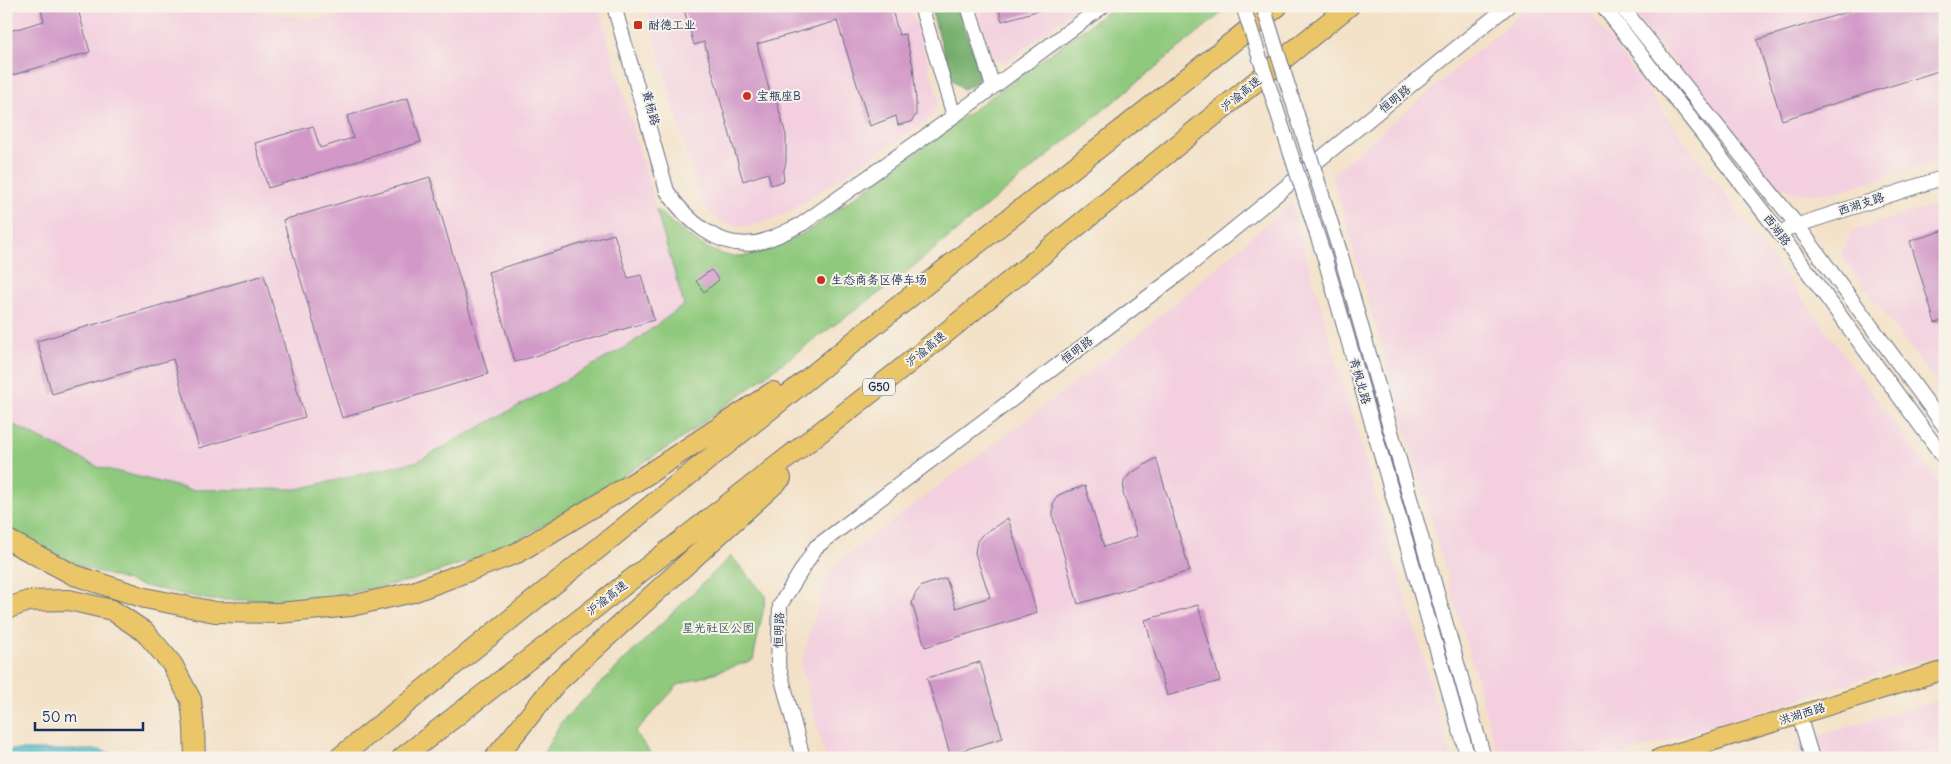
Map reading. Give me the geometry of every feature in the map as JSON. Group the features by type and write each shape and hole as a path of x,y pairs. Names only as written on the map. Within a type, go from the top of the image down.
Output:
{"highway":[{"path":"339,758 867,331 1278,6"},
{"name":"沪渝高速","path":"402,758 895,374 1349,6"},
{"path":"6,539 74,575 145,598 215,612 288,612 351,606 413,592 518,553 648,474 867,331"},
{"path":"495,758 556,683 895,374"},
{"path":"6,609 28,601 70,600 112,610 145,632 172,664 191,700 195,758"}],"main road":[{"name":"洪湖西路","path":"1659,758 1945,670"}],"street":[{"path":"614,6 667,191 681,210 713,236 734,243 756,243 802,224 954,116 1103,6"},
{"name":"黄杨路","path":"624,6 672,185 681,210"},
{"path":"921,6 954,116"},
{"path":"968,6 993,87"},
{"name":"青枫北路","path":"1243,6 1324,256 1468,758"},
{"name":"青枫北路","path":"1263,6 1340,252 1484,758"},
{"name":"恒明路","path":"804,758 778,664 780,604 816,547 1180,273 1508,6"},
{"name":"西湖路","path":"1603,6 1778,231 1945,459"},
{"name":"西湖路","path":"1621,6 1797,224 1945,427"},
{"name":"西湖支路","path":"1778,231 1945,177"},
{"path":"1799,715 1812,758"}],"shaded area":[{"path":"6,6 258,6 276,15 320,18 376,11 387,6 598,6 684,305 628,346 418,461 298,489 192,490 98,467 16,426 6,417"},
{"path":"646,6 910,6 939,100 933,116 790,211 760,224 732,225 719,220 707,210 698,195"},
{"path":"976,6 1079,6 1005,63 992,58"},
{"path":"1530,6 1585,6 1945,491 1945,653 1613,758 1499,758 1332,174"},
{"path":"1627,6 1945,6 1945,159 1836,192 1794,193 1776,183"},
{"path":"1945,202 1945,394 1841,256 1852,230"},
{"path":"1291,203 1452,758 825,758 801,664 828,570 1139,334"},
{"path":"1945,698 1945,758 1800,758 1795,743"}],"green space":[{"path":"930,6 958,6 980,73 976,84 963,89 953,81"},
{"path":"1115,6 1230,6 893,283 681,439 514,542 475,559 413,580 348,593 278,600 210,600 144,586 76,565 6,527 6,417 16,426 98,467 192,490 298,489 418,461 628,346 684,305 656,209 696,241 713,251 745,256 764,251 785,242 811,229"},
{"name":"星光社区公园","path":"731,556 766,596 753,660 678,685 635,732 654,758 541,758 561,722"}],"water":[{"path":"6,750 101,750 123,758 6,758"}],"building":[{"path":"40,6 77,6 90,52 6,77 6,32 44,21"},
{"name":"宝瓶座B","path":"683,6 891,6 899,35 905,34 913,66 916,115 911,122 898,125 896,116 870,126 837,21 757,44 770,93 774,92 786,135 786,162 783,174 784,181 771,185 768,173 743,181 704,42 694,45"},
{"path":"998,6 1040,6 1040,10 1002,21"},
{"path":"1866,6 1945,6 1945,69 1782,120 1757,40"},
{"path":"408,98 421,142 268,188 255,143 313,126 320,148 353,138 347,116"},
{"path":"430,177 488,374 342,418 283,220"},
{"path":"1945,230 1945,320 1935,323 1910,241"},
{"path":"614,234 628,278 641,275 654,320 515,362 488,272"},
{"path":"711,270 719,280 704,292 696,281"},
{"path":"264,275 305,417 199,448 173,359 52,394 37,341"},
{"path":"1156,458 1190,571 1078,604 1053,517 1053,504 1057,496 1085,486 1104,547 1137,536 1123,493 1124,481 1130,474"},
{"path":"1008,518 1037,613 925,647 912,603 915,594 922,586 946,578 956,608 990,597 975,553 977,541 982,535"},
{"path":"1198,605 1220,681 1167,696 1145,620"},
{"path":"980,662 1003,738 950,754 927,678"}],"place":[{"name":"耐德工业","path":"638,25"},
{"name":"宝瓶座B","path":"747,96"},
{"name":"生态商务区停车场","path":"821,280"}]}
